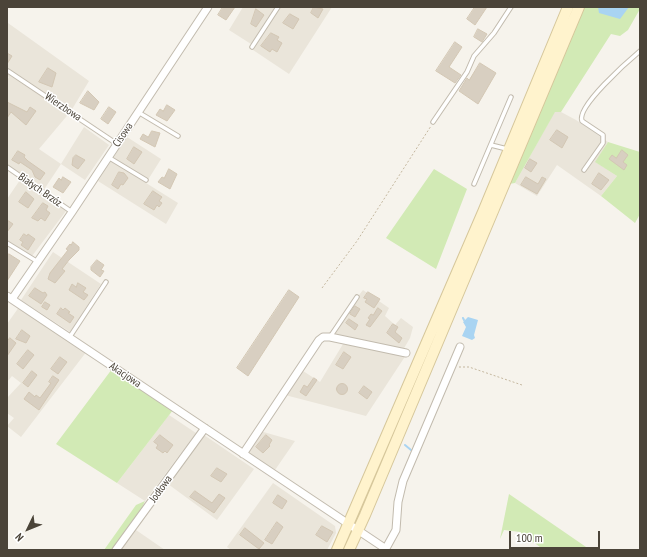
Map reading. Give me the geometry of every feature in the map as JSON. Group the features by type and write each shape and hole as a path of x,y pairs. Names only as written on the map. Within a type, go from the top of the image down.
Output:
{"main road":[{"path":"338,550 509,150 568,7"},
{"path":"349,550 579,7"}],"street":[{"name":"Cisowa","path":"10,297 38,262 208,7"},
{"name":"Akacjowa","path":"10,297 385,550"},
{"path":"243,454 319,340 323,337 330,337 406,353"},
{"path":"385,550 396,530 398,502 403,481 460,347"},
{"name":"Jodłowa","path":"116,550 205,428"}],"lane":[{"path":"252,47 278,7"},
{"path":"433,122 468,72 474,56 494,33 511,7"},
{"path":"584,170 603,142 603,135 582,121 582,113 591,99 640,51"},
{"name":"Wierzbowa","path":"8,71 117,144"},
{"path":"474,184 511,97"},
{"path":"138,112 178,136"},
{"path":"491,145 509,150"},
{"path":"108,157 146,180"},
{"name":"Białych Brzóz","path":"7,167 72,212"},
{"path":"7,243 38,262"},
{"path":"69,338 106,282"},
{"path":"330,337 357,297"}],"path":[{"path":"322,288 357,241 433,122"},
{"path":"456,368 461,366 469,367 522,385"}],"shaded area":[{"path":"243,7 332,7 289,74 253,50 251,44 229,30"},
{"path":"8,23 89,81 71,111 39,149 61,164 43,191 7,167 7,80 9,77 7,76"},
{"path":"555,111 561,112 576,120 608,142 596,162 617,176 601,196 557,165 537,196 515,183"},
{"path":"84,127 109,145 85,180 61,164"},
{"path":"127,137 161,159 146,183 178,203 166,224 98,181"},
{"path":"20,180 66,211 32,256 7,240 7,199"},
{"path":"53,252 101,284 70,332 21,300"},
{"path":"363,290 389,308 385,316 395,325 401,318 413,327 410,338 403,350 326,337"},
{"path":"19,307 87,351 21,437 7,426 14,418 7,413 7,398 21,383 12,376 7,382 7,324"},
{"path":"343,344 406,355 366,416 285,395 300,369 320,382"},
{"path":"169,415 196,433 145,501 117,483"},
{"path":"260,431 295,441 275,470 247,452"},
{"path":"204,435 254,469 217,520 168,484"},
{"path":"273,483 335,526 336,533 327,550 231,550 227,547"},
{"path":"136,530 165,550 120,550"}],"green space":[{"path":"584,7 640,7 640,9 628,30 620,36 611,34 561,112 555,112 515,183 509,184"},
{"path":"608,142 640,152 640,214 635,223 601,196 617,176 595,162"},
{"path":"434,169 467,189 436,269 386,238"},
{"path":"112,369 173,410 117,483 56,444"},
{"path":"509,494 589,549 544,550 520,532 504,530 500,539"},
{"path":"145,501 139,515 113,550 104,550 136,505"}],"water":[{"path":"598,7 629,7 620,19 599,13"},
{"path":"468,317 478,320 474,335 475,338 472,340 462,336 466,327 463,322"}],"building":[{"path":"223,7 235,7 226,20 218,15"},
{"path":"314,7 323,9 318,18 311,13"},
{"path":"475,7 487,7 475,25 467,19"},
{"path":"256,9 264,15 256,27 251,24"},
{"path":"290,14 299,19 293,29 283,23"},
{"path":"478,29 487,34 482,42 474,37"},
{"path":"271,33 279,37 277,40 282,43 277,52 272,49 270,52 261,46"},
{"path":"455,42 462,47 449,67 461,75 455,83 436,71"},
{"path":"7,53 12,56 7,64"},
{"path":"480,63 496,73 478,104 459,91 467,78 469,80"},
{"path":"48,68 56,73 52,87 39,82"},
{"path":"88,91 99,102 94,110 80,103"},
{"path":"7,102 27,112 30,107 36,111 26,125 11,112 7,118"},
{"path":"167,105 175,110 167,121 156,115 160,109 163,111"},
{"path":"109,107 116,112 108,124 101,119"},
{"path":"557,130 568,137 562,148 550,140"},
{"path":"152,131 160,133 155,147 140,139 143,134 148,137"},
{"path":"134,147 142,152 134,164 127,159"},
{"path":"622,150 628,155 623,162 627,165 624,170 609,159 612,155 616,158"},
{"path":"18,151 25,155 24,157 28,161 45,173 40,180 35,177 32,170 20,162 19,164 12,160"},
{"path":"76,155 85,160 78,169 72,165 73,158"},
{"path":"530,159 537,163 531,172 525,168"},
{"path":"169,169 177,174 170,189 158,182 162,177 164,178"},
{"path":"119,172 124,173 128,178 118,189 112,185"},
{"path":"599,173 609,180 601,190 592,184"},
{"path":"63,177 71,182 63,193 53,187 59,178 61,180"},
{"path":"526,177 538,184 542,177 546,179 537,194 521,185"},
{"path":"153,191 162,197 159,201 162,203 159,207 157,205 154,210 144,204"},
{"path":"26,192 34,199 28,208 19,202"},
{"path":"43,203 48,206 46,210 50,213 45,221 41,218 38,221 32,218"},
{"path":"7,220 13,224 7,232"},
{"path":"24,234 27,236 28,234 35,239 28,250 21,245 23,242 20,240"},
{"path":"73,242 79,247 79,250 62,269 65,271 55,283 48,279 50,273 68,250 66,249"},
{"path":"9,254 20,261 7,281 7,257"},
{"path":"97,260 104,265 101,270 104,271 100,277 91,270 91,267"},
{"path":"78,283 86,288 83,292 88,295 84,300 69,290 72,284 76,287"},
{"path":"35,288 43,293 45,292 47,295 41,304 29,296"},
{"path":"289,290 299,297 248,376 237,368"},
{"path":"368,292 380,299 374,308 365,302 367,299 364,298"},
{"path":"45,302 50,305 47,310 42,307"},
{"path":"355,306 360,309 355,317 350,314"},
{"path":"61,308 63,310 65,308 70,312 68,313 74,317 70,323 57,314"},
{"path":"378,308 382,311 370,327 366,325 370,319 368,318 371,314 373,315"},
{"path":"349,319 358,325 355,330 346,323"},
{"path":"393,324 398,327 395,332 402,338 399,343 387,333"},
{"path":"22,330 30,336 26,343 16,339"},
{"path":"10,338 16,343 7,356 7,342"},
{"path":"28,350 34,355 23,369 17,364"},
{"path":"344,352 351,357 343,369 336,365"},
{"path":"60,357 67,362 58,374 51,369"},
{"path":"32,371 37,375 28,387 23,383"},
{"path":"53,376 59,380 39,410 24,399 29,392 35,397 36,395 40,398 51,383 49,382"},
{"path":"314,378 317,380 306,396 300,392 304,385 307,387"},
{"path":"340,384 344,384 346,385 346,393 340,394 337,391 337,387"},
{"path":"364,386 372,392 367,399 359,393"},
{"path":"160,435 173,445 167,453 165,451 163,453 156,448 158,445 154,442"},
{"path":"266,435 272,440 269,445 270,446 263,453 256,447"},
{"path":"217,468 227,474 221,482 211,476"},
{"path":"195,491 212,503 219,494 225,498 214,513 190,497"},
{"path":"278,495 287,501 282,509 273,503"},
{"path":"277,522 283,527 272,544 265,540"},
{"path":"322,526 333,532 327,542 316,535"},
{"path":"245,528 264,543 259,549 240,535"}],"waterway":[{"path":"405,445 411,450"}]}
